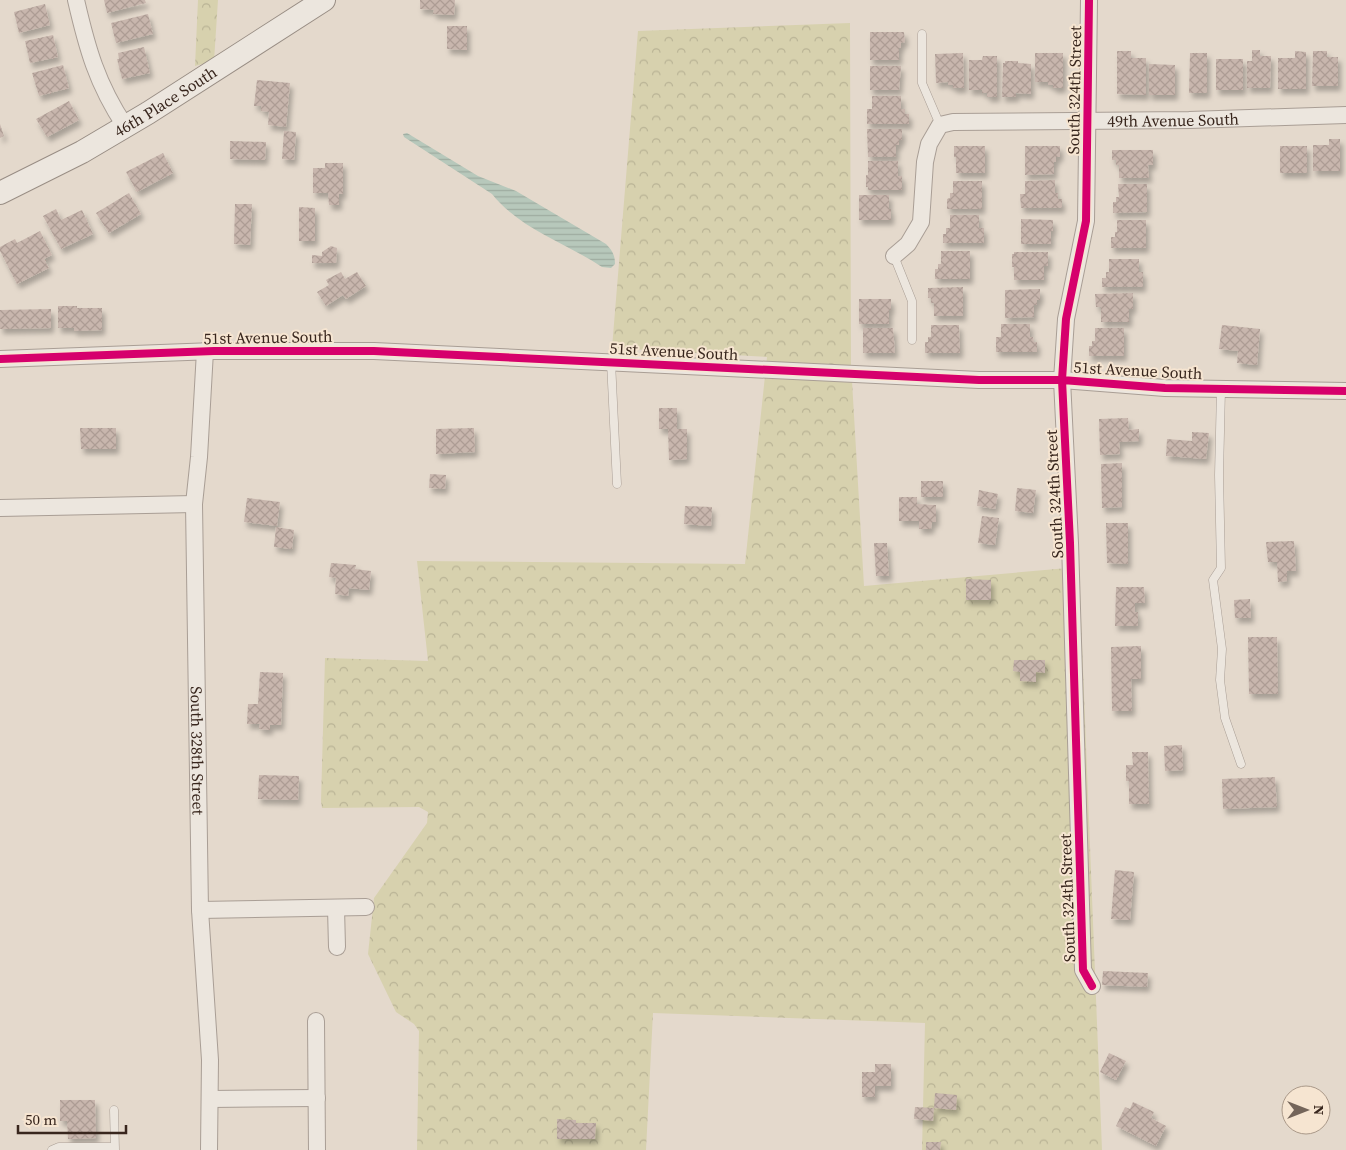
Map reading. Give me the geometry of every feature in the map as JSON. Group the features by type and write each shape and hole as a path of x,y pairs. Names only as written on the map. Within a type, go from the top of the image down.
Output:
{"street":[{"path":"76,0 93,64 108,98 125,126"},
{"name":"46th Place South","path":"0,193 82,152 148,113 324,0"},
{"name":"South 324th Street","path":"1089,0 1086,221 1066,319 1062,380 1071,553 1083,970 1092,986"},
{"name":"49th Avenue South","path":"940,125 953,122 1189,120 1346,115"},
{"path":"894,256 908,244 921,222 924,162 929,144 940,125"},
{"name":"51st Avenue South","path":"0,359 294,350 374,351 979,380 1062,380 1165,388 1346,391"},
{"name":"South 328th Street","path":"205,352 199,457 194,504 200,910 210,1060 209,1150"},
{"path":"0,508 194,504"},
{"path":"200,910 366,907"},
{"path":"336,908 337,947"},
{"path":"316,1021 317,1150"},
{"path":"210,1099 317,1098"}],"lane":[{"path":"922,34 922,83 940,125"},
{"path":"894,256 912,301 912,340"},
{"path":"611,362 617,484"},
{"path":"1221,389 1219,475 1221,568 1213,580 1222,649 1220,680 1225,718 1242,764"},
{"path":"52,1150 59,1148 115,1149 114,1110"}],"green space":[{"path":"198,0 218,0 214,61 195,66"},
{"path":"850,23 851,364 864,586 1079,567 1102,1150 922,1150 925,1023 653,1013 646,1150 417,1150 419,1031 414,1024 396,1012 368,954 374,898 427,823 428,812 419,807 322,808 325,658 428,661 417,561 745,564 767,357 612,348 638,31"}],"shaded area":[{"path":"407,133 478,176 516,191 606,244 613,253 615,264 611,268 602,267 544,235 516,217 492,194 404,137 403,134"}],"building":[{"path":"104,0 145,0 146,3 107,13"},
{"path":"420,0 455,0 454,15 433,14 434,10 420,9"},
{"path":"45,4 50,25 19,33 14,12"},
{"path":"148,14 153,34 116,43 111,23"},
{"path":"447,26 467,26 467,50 447,49"},
{"path":"870,32 904,32 905,42 901,43 901,48 899,48 899,60 870,60"},
{"path":"53,35 58,57 30,63 25,41"},
{"path":"144,47 150,73 122,79 117,59 119,59 118,53"},
{"path":"1252,50 1260,50 1260,56 1271,56 1270,88 1247,88 1247,61 1252,61"},
{"path":"1117,51 1131,51 1131,58 1146,58 1146,95 1117,94"},
{"path":"1295,51 1306,52 1306,89 1278,89 1278,58 1295,58"},
{"path":"1313,51 1327,51 1327,57 1338,57 1338,86 1312,86"},
{"path":"963,53 964,88 953,88 953,85 948,85 948,82 936,83 935,54"},
{"path":"1035,53 1063,53 1063,88 1053,88 1053,85 1048,85 1048,82 1035,82"},
{"path":"1190,53 1207,53 1207,93 1189,93"},
{"path":"983,56 997,56 997,97 987,97 987,93 982,93 982,90 969,90 969,60 982,60"},
{"path":"1216,59 1243,59 1243,90 1216,90"},
{"path":"1005,61 1031,64 1031,94 1016,93 1016,97 1002,97 1003,63"},
{"path":"1149,64 1175,65 1175,95 1149,95"},
{"path":"63,65 69,88 39,96 32,73"},
{"path":"870,66 901,66 899,90 870,90"},
{"path":"257,80 290,83 286,127 268,125 269,112 261,111 261,106 254,106"},
{"path":"872,96 901,96 901,109 905,109 905,114 909,114 909,124 867,124 867,109 872,109"},
{"path":"69,101 79,120 47,137 36,119"},
{"path":"0,124 4,136 0,138"},
{"path":"867,129 902,129 902,140 899,140 899,145 896,145 896,157 868,157"},
{"path":"284,131 296,132 294,160 282,159"},
{"path":"1329,139 1340,139 1340,171 1313,171 1313,145 1329,145"},
{"path":"230,141 266,142 265,160 230,159"},
{"path":"954,146 985,146 985,173 956,173"},
{"path":"1025,146 1060,146 1060,157 1056,157 1056,162 1054,162 1054,174 1025,175"},
{"path":"1280,146 1307,146 1307,173 1280,173"},
{"path":"1112,150 1153,150 1153,165 1148,165 1149,178 1119,178 1119,165 1116,165 1116,160 1112,160"},
{"path":"163,153 173,173 137,192 126,172"},
{"path":"868,161 898,161 898,176 902,176 902,190 868,190 868,187 866,187 866,175 868,175"},
{"path":"325,163 343,163 343,194 339,194 339,205 329,205 328,193 313,193 313,168 325,168"},
{"path":"1055,180 1055,193 1058,193 1058,199 1062,199 1062,208 1021,208 1020,194 1025,194 1025,181"},
{"path":"953,181 982,181 982,209 947,209 947,199 950,198 950,193 953,193"},
{"path":"1118,184 1147,184 1147,212 1113,213 1113,202 1116,202 1116,197 1119,197"},
{"path":"129,193 141,214 109,233 96,213"},
{"path":"859,195 889,195 891,220 859,220"},
{"path":"235,204 252,204 250,245 234,244"},
{"path":"299,207 315,208 315,241 299,241"},
{"path":"56,209 61,220 82,210 93,234 61,249 43,216"},
{"path":"950,215 979,215 979,228 984,228 984,243 943,243 943,234 946,234 946,228 950,228"},
{"path":"1021,219 1053,220 1051,244 1021,244"},
{"path":"1117,220 1146,220 1146,248 1111,248 1111,237 1115,237 1115,232 1117,232"},
{"path":"40,231 52,255 44,259 49,268 17,284 0,251 0,247 15,239 17,243"},
{"path":"331,246 337,248 336,263 312,263 312,255 322,256 322,252"},
{"path":"941,251 970,251 970,279 935,279 935,269 938,269 938,264 941,264"},
{"path":"1014,252 1048,252 1048,266 1044,266 1044,280 1014,280 1012,254"},
{"path":"1109,259 1139,259 1139,272 1143,272 1143,287 1102,287 1102,278 1106,278 1106,272 1109,272"},
{"path":"341,272 345,279 357,272 366,286 346,299 343,295 326,306 317,292 329,285 326,280"},
{"path":"963,287 963,316 934,316 934,303 931,303 931,298 928,298 928,288"},
{"path":"1040,289 1040,300 1037,300 1037,305 1034,305 1034,317 1005,318 1005,290"},
{"path":"1133,293 1133,309 1129,309 1129,322 1101,322 1101,307 1096,307 1095,294"},
{"path":"859,299 891,299 889,324 859,324"},
{"path":"58,306 102,308 102,330 74,331 74,328 58,328"},
{"path":"51,309 51,328 0,329 0,310"},
{"path":"1001,324 1030,324 1030,337 1033,337 1034,342 1037,342 1037,352 996,352 996,337 1001,337"},
{"path":"931,325 959,325 960,353 925,353 925,342 928,342 928,337 931,337"},
{"path":"1222,325 1260,329 1257,365 1237,363 1238,351 1219,349"},
{"path":"863,328 893,328 895,353 863,353"},
{"path":"1095,328 1124,328 1124,356 1089,356 1089,346 1092,346 1092,341 1095,341"},
{"path":"659,408 677,408 677,429 687,429 687,459 669,460 668,429 659,429"},
{"path":"1128,418 1129,430 1139,429 1139,441 1119,442 1120,454 1100,455 1099,419"},
{"path":"80,428 116,428 116,449 81,449"},
{"path":"474,428 475,452 436,454 436,429"},
{"path":"1192,432 1209,433 1206,459 1166,456 1167,439 1192,441"},
{"path":"1122,463 1122,507 1102,508 1101,464"},
{"path":"430,474 446,475 445,489 429,488"},
{"path":"921,481 943,481 943,497 921,497"},
{"path":"1017,488 1036,490 1033,513 1015,511"},
{"path":"979,490 998,494 995,509 977,506"},
{"path":"899,497 917,497 917,504 936,505 936,522 932,522 931,529 919,529 919,521 899,521"},
{"path":"247,498 280,502 277,526 244,522"},
{"path":"685,506 712,507 711,526 684,524"},
{"path":"982,516 999,518 995,545 978,543"},
{"path":"1106,523 1128,523 1128,564 1107,563"},
{"path":"276,527 294,530 292,549 274,547"},
{"path":"1294,541 1296,571 1287,571 1287,581 1278,582 1277,562 1268,562 1266,542"},
{"path":"874,543 887,543 889,576 876,576"},
{"path":"331,563 356,565 355,569 371,571 369,590 349,588 348,596 335,594 336,578 329,577"},
{"path":"966,579 991,580 991,600 966,600"},
{"path":"1116,587 1144,587 1145,603 1135,603 1135,612 1138,612 1138,626 1115,626"},
{"path":"1250,599 1251,618 1235,618 1234,600"},
{"path":"1248,637 1277,637 1278,694 1249,694"},
{"path":"1141,646 1141,679 1131,679 1132,711 1112,711 1111,647"},
{"path":"1014,660 1045,660 1045,673 1036,672 1036,682 1020,681 1020,672 1013,671"},
{"path":"260,672 283,673 281,725 270,725 270,730 259,729 260,724 247,724 248,704 258,704"},
{"path":"1182,745 1183,770 1165,771 1164,746"},
{"path":"1132,752 1148,752 1149,804 1129,804 1129,781 1126,781 1126,765 1133,765"},
{"path":"259,775 299,776 298,800 258,799"},
{"path":"1275,777 1277,807 1223,809 1222,779"},
{"path":"1115,870 1134,872 1130,920 1111,919"},
{"path":"1103,971 1148,973 1147,987 1102,985"},
{"path":"1109,1053 1126,1061 1116,1080 1100,1072"},
{"path":"875,1064 891,1064 891,1086 875,1086 875,1097 862,1097 862,1072 875,1072"},
{"path":"935,1093 957,1095 956,1110 934,1108"},
{"path":"60,1100 95,1100 96,1138 68,1139 67,1121 60,1121"},
{"path":"1133,1102 1154,1112 1151,1118 1166,1126 1156,1146 1116,1126 1125,1107 1130,1109"},
{"path":"915,1107 934,1108 933,1121 914,1119"},
{"path":"557,1119 576,1120 576,1123 596,1123 595,1139 557,1139"},
{"path":"926,1142 941,1142 940,1150 926,1150"}],"cycle path":[{"path":"1089,0 1086,221 1066,319 1062,380 1070,543 1083,970 1092,986"},
{"path":"0,359 214,351 374,351 979,380 1062,380 1165,388 1346,391"}]}
